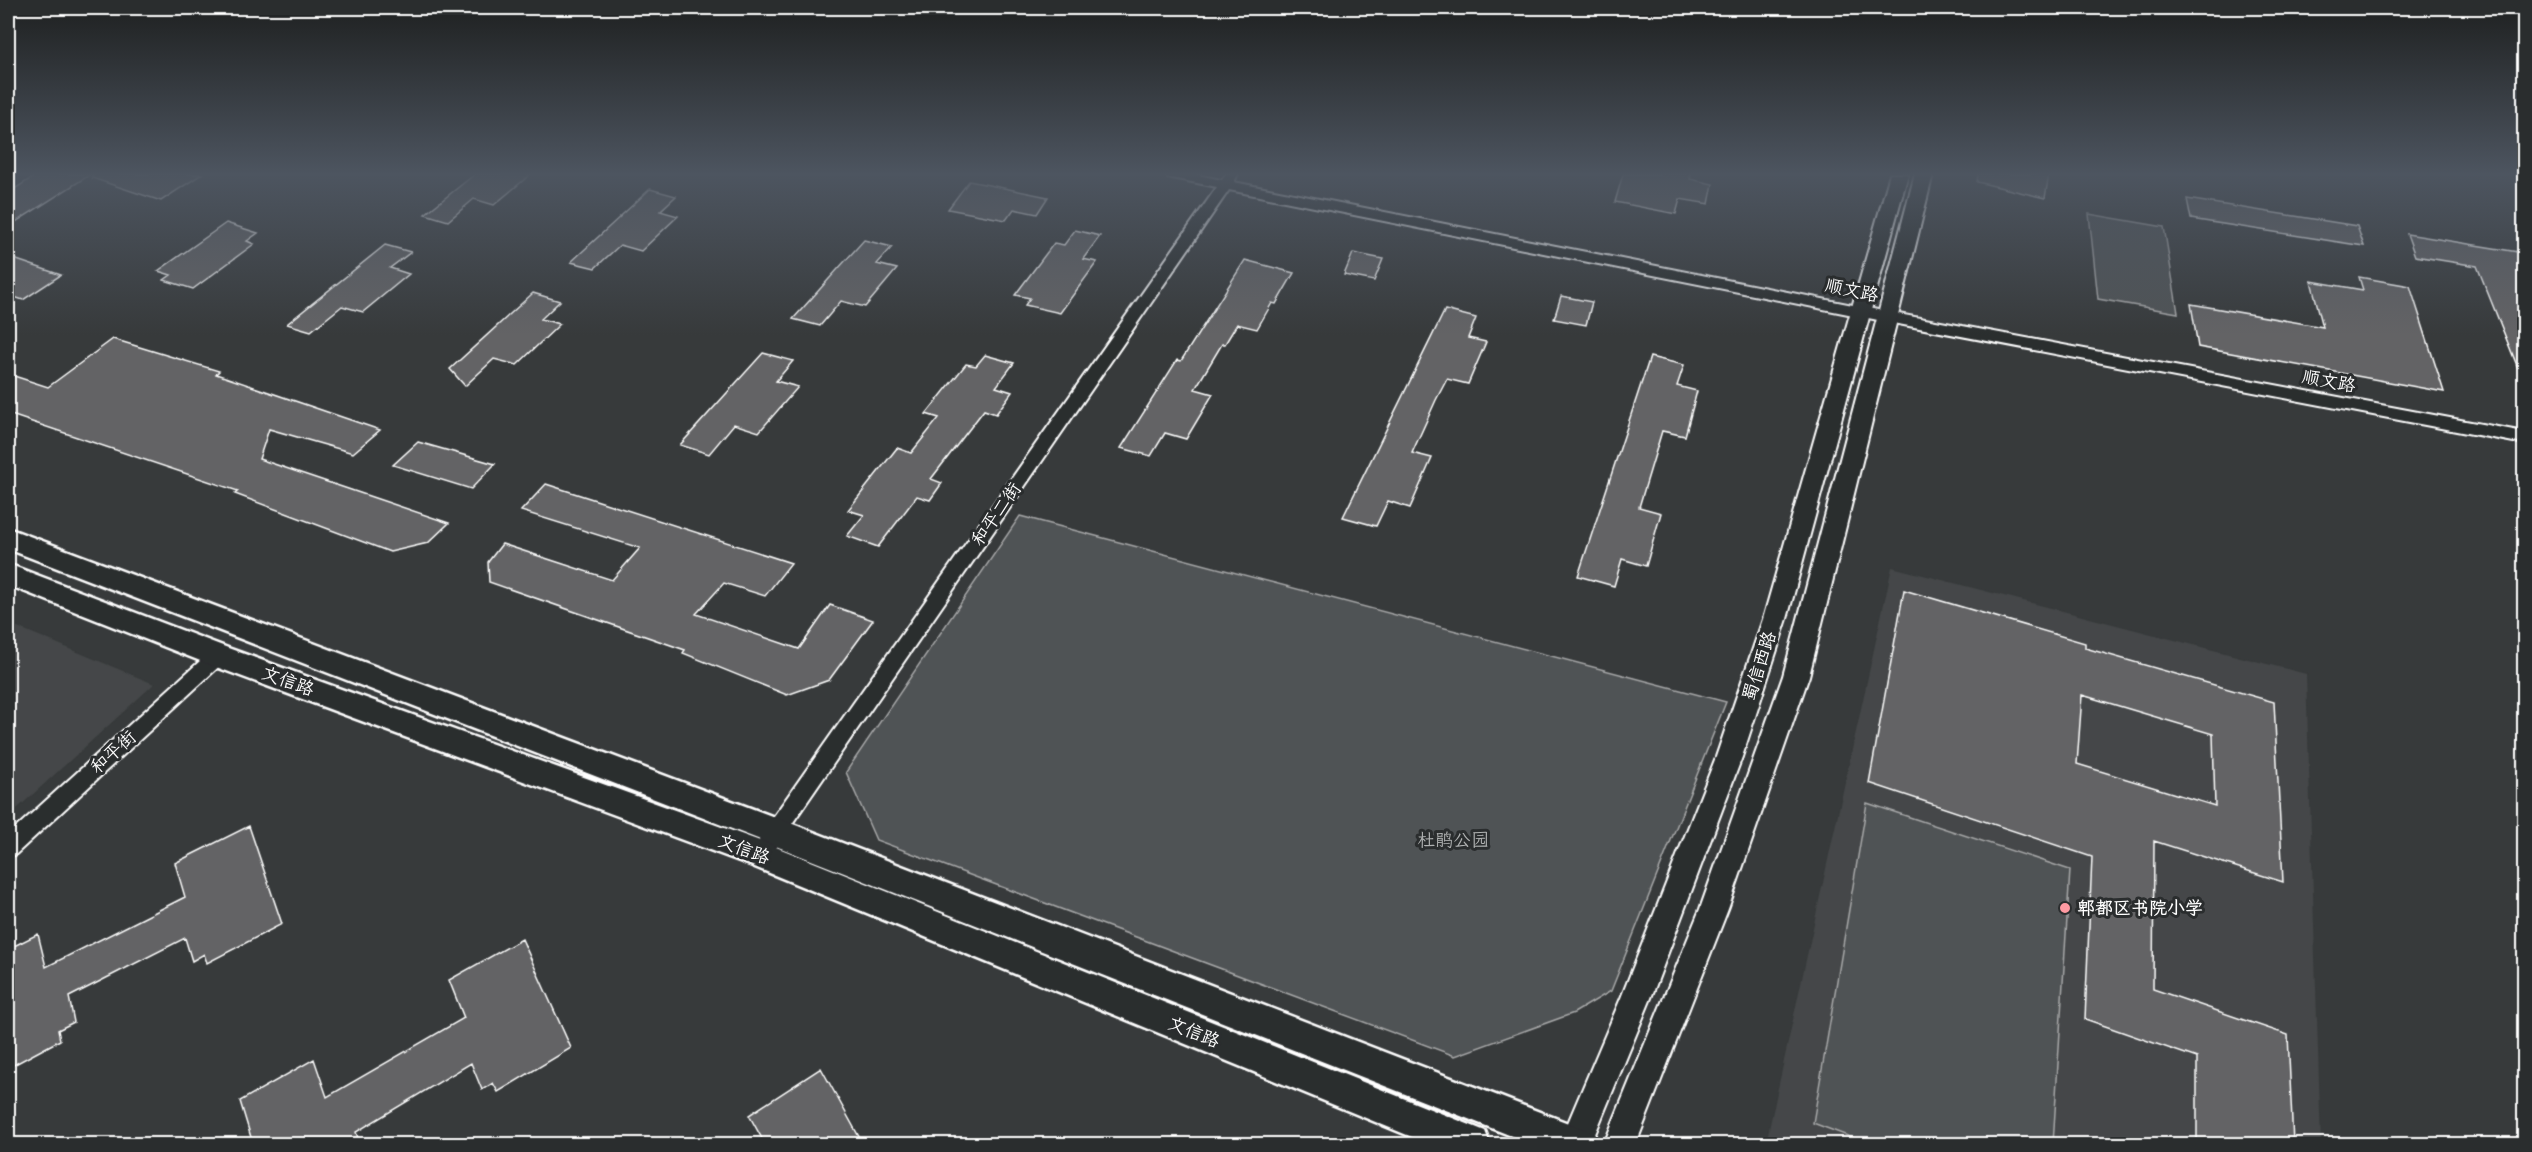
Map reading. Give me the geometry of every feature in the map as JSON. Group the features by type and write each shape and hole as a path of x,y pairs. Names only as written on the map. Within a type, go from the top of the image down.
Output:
{"main road":[{"path":"8,538 767,843 1576,1144"},
{"name":"文信路","path":"8,574 218,656 767,843 1472,1144"}],"street":[{"name":"和平二街","path":"767,843 1195,228"},
{"name":"顺文路","path":"1463,228 1888,317 2524,438"},
{"name":"蜀信西路","path":"1576,1144 1636,998 1729,757 1775,618 1884,228"},
{"name":"蜀信西路","path":"1620,1144 1714,909 1796,676 1910,228"},
{"name":"和平街","path":"8,848 218,656"}],"shaded area":[{"name":"郫都区书院小学","path":"1892,567 2306,674 2321,1144 1766,1143"},
{"path":"8,623 154,684 8,817"}],"green space":[{"path":"2090,228 2164,228 2178,313 2098,299"},
{"name":"杜鹃公园","path":"1020,516 1726,702 1611,991 1574,1013 1455,1056 876,840 846,772"},
{"path":"1867,803 2070,870 2053,1144 1869,1144 1813,1123"}],"building":[{"path":"219,228 241,228 258,233 247,241 254,244 193,289 164,280 171,275 158,271"},
{"path":"608,228 666,228 641,251 620,245 595,268 571,262"},
{"path":"2247,228 2358,228 2364,246"},
{"path":"1075,230 1100,236 1083,259 1097,262 1060,313 1025,305 1030,298 1015,295 1054,243 1064,245"},
{"path":"2407,234 2524,253 2524,383 2477,266 2415,256"},
{"path":"864,240 892,247 877,264 897,269 865,307 841,301 820,326 793,319"},
{"path":"385,245 411,252 390,268 409,274 363,312 342,306 311,331 287,324"},
{"path":"1353,253 1383,259 1374,281 1344,275"},
{"path":"8,257 61,275 23,300 8,295"},
{"path":"1245,260 1294,273 1276,304 1272,303 1257,329 1237,324 1225,344 1222,344 1195,389 1213,394 1186,439 1165,433 1151,456 1121,448 1177,360 1181,361"},
{"path":"2359,277 2410,286 2444,392 2198,347 2191,304 2323,327 2311,281 2363,290"},
{"path":"533,293 560,301 541,319 560,324 517,365 494,359 465,386 450,369"},
{"path":"1561,296 1592,302 1586,325 1554,319"},
{"path":"1445,310 1476,318 1468,338 1486,342 1468,384 1447,379 1436,400 1412,453 1432,458 1410,508 1388,501 1376,526 1343,517"},
{"path":"113,339 219,371 216,374 380,430 353,453 269,429 259,459 449,523 428,543 390,552 235,494 238,491 8,414 8,374 48,387"},
{"path":"763,353 793,361 776,381 798,387 759,432 734,424 709,454 680,445"},
{"path":"985,355 1014,363 996,387 1012,392 996,414 984,410 931,479 942,483 930,500 917,496 878,547 847,536 864,515 848,510 897,448 911,453 939,418 926,414 966,364 976,366"},
{"path":"1650,357 1684,365 1677,386 1697,391 1685,436 1662,431 1639,507 1661,513 1646,566 1622,559 1614,586 1578,576"},
{"path":"418,442 495,464 471,489 393,465"},
{"path":"546,484 791,563 765,596 724,583 696,614 799,649 830,605 873,620 829,680 787,695 683,653 685,650 489,582 488,562 502,544 612,580 640,548 521,511"},
{"path":"1904,590 2085,643 2085,648 2274,702 2283,882 2154,841 2153,989 2288,1035 2293,1144 2197,1144 2197,1058 2085,1019 2092,857 1869,783","holes":["2082,695 2213,734 2215,806 2077,764"]},
{"path":"249,826 282,924 207,963 204,954 192,961 185,938 69,997 74,1022 58,1030 60,1040 8,1068 8,949 38,934 46,967 185,897 175,863"},
{"path":"522,939 571,1048 498,1092 493,1083 482,1090 471,1063 356,1132 360,1144 253,1144 240,1101 314,1059 327,1097 464,1018 449,980"},
{"path":"821,1068 863,1144 765,1144 749,1115"}],"place":[{"name":"郫都区书院小学","path":"2065,908"}]}
